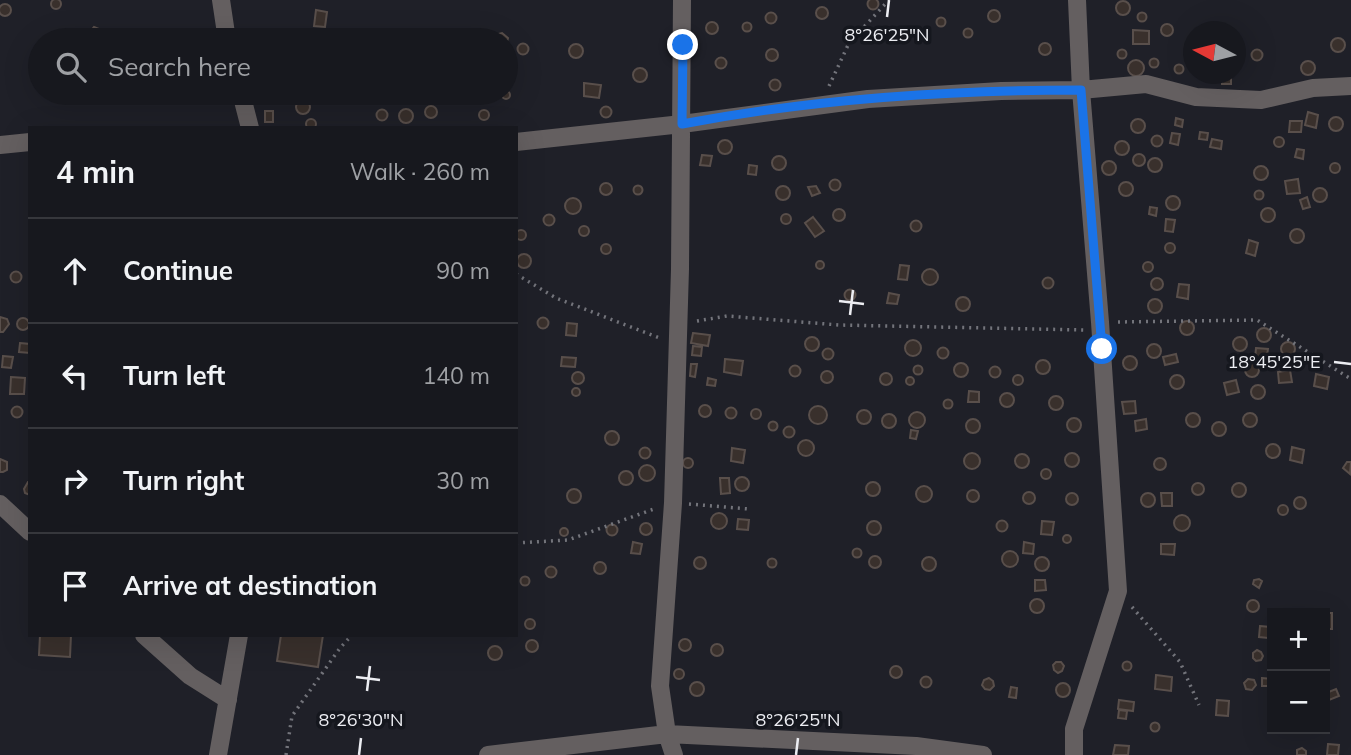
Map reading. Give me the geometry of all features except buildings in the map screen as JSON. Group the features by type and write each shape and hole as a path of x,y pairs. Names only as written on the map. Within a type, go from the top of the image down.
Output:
{"street":[{"path":"221,0 225,28"},
{"path":"674,755 667,734 660,686 673,503 679,324 682,0"},
{"path":"1074,755 1074,729 1118,591 1081,90 1077,0"},
{"path":"518,142 682,124 868,99 987,91 1081,90 1146,84 1196,97 1261,100 1313,88 1351,86"},
{"path":"244,105 249,126"},
{"path":"0,145 28,142"},
{"path":"0,505 28,530"},
{"path":"146,637 190,676 228,700"},
{"path":"218,755 239,637"},
{"path":"488,755 667,734 916,746 983,755"}],"path":[{"path":"818,105 832,82 849,43 890,0"},
{"path":"518,275 556,298 670,342 676,351"},
{"path":"679,324 727,316 839,325 1085,330 1100,323 1257,320 1351,379"},
{"path":"518,543 568,540 673,503 749,509"},
{"path":"1118,591 1180,662 1199,705"},
{"path":"286,755 292,716 350,637"}],"route":[{"path":"683,45 682,124 868,99 1001,91 1081,90 1102,349"}]}
